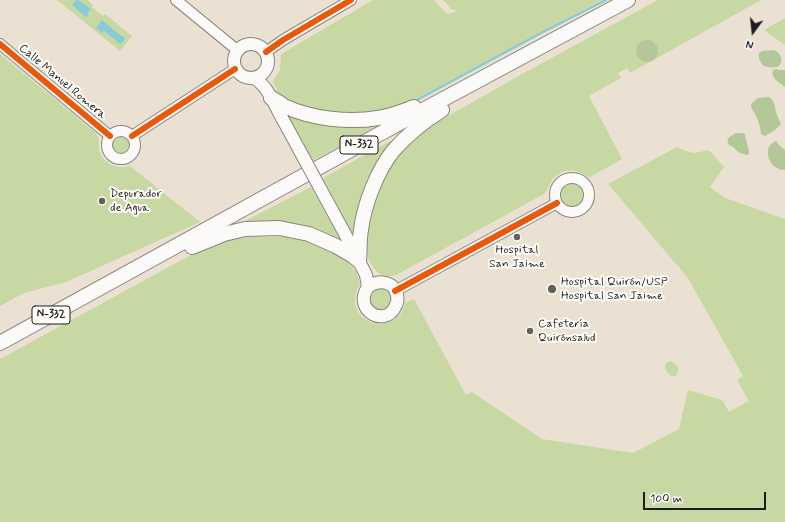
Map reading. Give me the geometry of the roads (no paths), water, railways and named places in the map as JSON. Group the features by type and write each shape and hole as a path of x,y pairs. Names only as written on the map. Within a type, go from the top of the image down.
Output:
{"highway":[{"name":"N-332","path":"268,93 285,106 298,111 339,120 360,120 394,115 415,107 624,0"},
{"name":"N-332","path":"4,340 423,110 630,0"},
{"path":"359,261 361,231 366,204 380,173 393,152 409,134 430,117 622,7 630,0"},
{"path":"92,293 122,282 204,241 245,229 279,228 309,234 336,246 359,261"}],"main road":[{"path":"252,43 257,44 266,52 268,57 267,68 259,75 249,78 239,73 235,69 233,60 234,55 241,46 252,43"},
{"path":"259,75 359,261 366,275 368,288"},
{"path":"366,275 369,278 388,284 392,287 397,296 398,301 394,310 390,314 381,317 367,311 363,301 363,296 368,288 379,282"}],"street":[{"path":"176,0 237,50"},
{"path":"266,52 283,40 351,0"},
{"name":"Calle Manuel Romera","path":"0,44 110,136"},
{"path":"132,136 235,69"},
{"path":"117,131 121,131 129,133 132,136 136,144 134,152 131,156 122,159 114,157 110,154 107,145 110,136 117,131"},
{"path":"395,291 557,203"}],"water":[{"path":"76,0 91,9 86,17 72,5"},
{"path":"102,20 121,36 123,36 125,39 121,44 116,42 117,41 104,31 102,33 96,28"}],"waterway":[{"path":"413,102 606,0"}],"place":[{"name":"Depurador de Agua","path":"102,201"},
{"name":"Hospital San Jaime","path":"517,237"},
{"name":"Hospital Quirón/USP Hospital San Jaime","path":"552,289"},
{"name":"Cafetería Quirónsalud","path":"530,331"}]}
